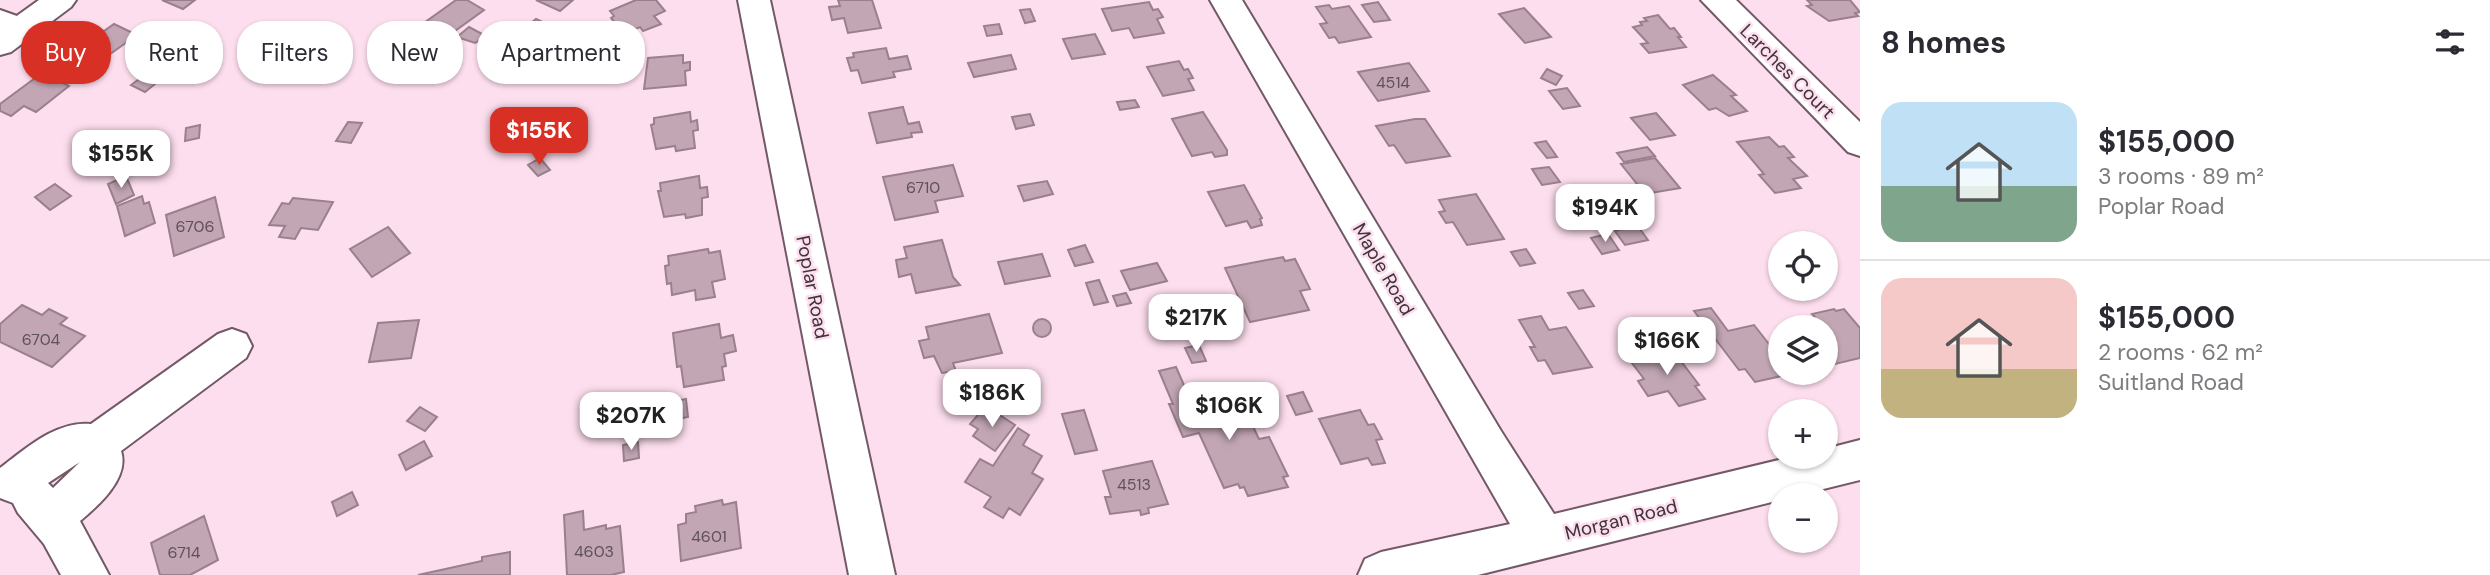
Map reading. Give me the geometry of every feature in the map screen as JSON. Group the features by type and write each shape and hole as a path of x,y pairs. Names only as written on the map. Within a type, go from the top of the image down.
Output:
{"street":[{"path":"7,31 60,0"},
{"name":"Poplar Road","path":"754,0 872,575"},
{"name":"Maple Road","path":"1226,0 1486,445 1544,538"},
{"name":"Larches Court","path":"1717,0 1860,143"},
{"path":"95,446 232,346"},
{"path":"50,518 95,477 102,461 101,452 95,446 87,443 61,448 8,479 32,496 50,518 74,550 86,575"},
{"name":"Morgan Road","path":"1381,575 1860,460"}],"building":[{"path":"162,0 195,0 183,9"},
{"path":"456,0 467,0 484,10 463,25 463,21 427,21"},
{"path":"536,0 573,0 560,11"},
{"path":"636,0 656,0 665,11 654,16 661,24 645,30 645,21 613,21 611,18 614,16 610,11"},
{"path":"838,0 872,0 881,28 848,33 844,18 832,20 829,7 840,6"},
{"path":"1807,0 1850,0 1860,12 1855,13 1858,16 1829,21 1807,6 1812,5"},
{"path":"1149,2 1153,10 1158,9 1163,17 1157,19 1164,33 1134,38 1129,28 1112,31 1102,9"},
{"path":"1378,2 1390,20 1374,22 1362,5"},
{"path":"1329,5 1332,9 1349,6 1371,37 1339,43 1335,37 1329,38 1320,24 1327,23 1316,7"},
{"path":"1524,8 1551,37 1525,43 1499,14"},
{"path":"1030,9 1035,21 1025,23 1020,10"},
{"path":"1658,15 1670,29 1674,28 1686,47 1649,53 1641,44 1648,43 1633,27 1647,21 1644,18"},
{"path":"114,24 125,29 125,43 111,53 111,26"},
{"path":"999,24 1002,34 987,36 984,26"},
{"path":"469,27 477,31 477,42 463,39 463,32"},
{"path":"1095,34 1105,54 1072,59 1063,39"},
{"path":"886,48 889,59 907,56 911,69 893,72 895,77 862,83 858,70 851,71 847,58 854,57 853,53"},
{"path":"683,55 683,63 690,62 690,70 685,71 686,85 644,89 648,58"},
{"path":"1011,55 1016,69 974,77 968,63"},
{"path":"1179,61 1193,78 1188,79 1194,90 1163,96 1147,67"},
{"path":"1409,63 1429,91 1378,101 1358,72"},
{"path":"1547,69 1562,76 1556,85 1541,78"},
{"path":"1713,75 1736,95 1731,96 1747,111 1729,116 1716,108 1709,110 1683,85"},
{"path":"27,84 69,86 36,112 24,106 11,116 0,111 0,104"},
{"path":"132,84 155,84 145,92"},
{"path":"1567,88 1580,106 1563,109 1549,91"},
{"path":"1135,100 1139,107 1120,110 1117,102"},
{"path":"903,107 908,124 919,122 922,132 911,133 912,137 877,143 869,113"},
{"path":"690,112 691,122 697,120 698,130 693,131 695,148 676,151 675,146 656,149 651,125 654,124 654,118"},
{"path":"1203,112 1227,150 1227,155 1215,157 1212,152 1192,156 1172,119"},
{"path":"1656,113 1675,135 1650,140 1631,118"},
{"path":"1030,114 1034,125 1016,129 1012,117"},
{"path":"1425,119 1450,156 1406,163 1394,145 1389,146 1376,126"},
{"path":"348,122 362,123 351,143 336,141"},
{"path":"200,125 199,138 185,141 186,128"},
{"path":"1769,137 1779,147 1784,146 1794,157 1788,158 1807,176 1793,179 1801,188 1775,193 1759,175 1764,174 1737,142"},
{"path":"1546,141 1557,157 1547,158 1535,143"},
{"path":"1647,147 1655,156 1624,162 1617,153"},
{"path":"540,158 550,170 538,176 528,165"},
{"path":"1655,158 1680,188 1645,194 1621,164"},
{"path":"953,165 963,196 935,201 938,212 895,220 883,177"},
{"path":"1549,167 1560,182 1542,185 1532,169"},
{"path":"126,176 134,195 116,204 108,184"},
{"path":"699,176 700,188 707,187 708,197 702,198 702,215 686,218 685,214 664,217 658,191 661,191 660,183"},
{"path":"1047,181 1053,194 1024,201 1018,186"},
{"path":"55,184 71,196 50,210 35,197"},
{"path":"1244,185 1262,218 1262,225 1251,228 1247,221 1226,226 1208,192"},
{"path":"1476,194 1504,239 1467,245 1453,222 1446,223 1439,212 1445,211 1439,200"},
{"path":"142,196 144,204 149,202 155,223 125,236 117,206"},
{"path":"215,197 224,237 174,256 166,215"},
{"path":"293,198 333,202 318,230 301,228 295,239 279,237 285,226 269,225 282,203 289,204"},
{"path":"1628,207 1634,216 1615,220 1609,211"},
{"path":"1637,225 1648,240 1625,245 1615,231"},
{"path":"388,227 410,253 372,277 350,249"},
{"path":"1608,234 1619,250 1602,254 1591,238"},
{"path":"942,240 953,277 960,285 916,293 911,274 899,277 896,260 907,258 904,247"},
{"path":"1085,245 1093,262 1075,266 1068,250"},
{"path":"708,249 709,253 720,251 725,279 712,282 715,297 696,300 695,290 672,295 671,283 667,284 665,266 669,265 668,256"},
{"path":"1526,249 1535,263 1520,266 1511,252"},
{"path":"1042,254 1050,276 1005,284 998,262"},
{"path":"1283,257 1285,261 1295,259 1310,289 1300,291 1309,310 1250,322 1225,268"},
{"path":"1157,263 1167,281 1130,290 1121,271"},
{"path":"1099,280 1108,302 1094,305 1086,283"},
{"path":"1583,290 1594,306 1579,309 1568,293"},
{"path":"1126,293 1131,303 1117,306 1113,296"},
{"path":"22,305 42,315 49,309 67,318 60,324 85,336 52,367 0,342 0,324"},
{"path":"1711,308 1728,331 1754,325 1768,343 1768,379 1755,382 1745,369 1739,370 1694,311"},
{"path":"1844,309 1860,328 1860,358 1838,363 1838,315 1812,314"},
{"path":"989,314 1002,353 953,363 956,371 942,373 934,356 924,358 919,341 929,339 926,327"},
{"path":"1541,316 1549,330 1566,327 1592,367 1553,374 1545,360 1538,361 1530,347 1535,347 1519,320"},
{"path":"1042,319 1048,322 1051,328 1048,334 1042,337 1036,334 1033,328 1036,322"},
{"path":"419,320 411,358 369,362 378,323"},
{"path":"719,324 721,338 733,335 736,351 724,354 724,380 684,387 681,366 677,367 673,333"},
{"path":"1199,345 1206,361 1192,363 1185,348"},
{"path":"1671,348 1699,385 1695,386 1705,399 1679,406 1668,391 1648,396 1638,381 1644,379 1629,359"},
{"path":"1176,367 1191,401 1187,402 1196,422 1219,417 1214,405 1240,399 1259,439 1269,437 1288,476 1283,477 1288,487 1248,496 1244,487 1240,488 1238,484 1224,488 1199,433 1183,437 1169,404 1173,404 1159,371"},
{"path":"1029,379 1036,394 1023,398 1017,383"},
{"path":"1303,392 1312,411 1296,415 1287,396"},
{"path":"686,399 688,417 661,422 660,404"},
{"path":"420,407 437,417 425,431 407,421"},
{"path":"983,409 989,413 992,410 1015,425 995,451 973,436 978,429 970,424"},
{"path":"1084,410 1097,450 1075,454 1062,414"},
{"path":"1360,410 1368,425 1374,424 1382,439 1376,440 1385,463 1372,465 1368,458 1341,464 1319,419"},
{"path":"633,413 634,433 624,435 623,415"},
{"path":"1018,428 1029,435 1023,445 1042,456 1032,473 1043,479 1020,515 1009,508 1003,518 984,507 991,497 965,482 980,459 993,466"},
{"path":"424,441 432,456 406,470 399,455"},
{"path":"638,442 639,458 624,461 623,445"},
{"path":"1152,461 1168,504 1148,508 1149,513 1141,515 1140,510 1110,514 1105,497 1111,497 1103,471"},
{"path":"352,492 358,505 337,516 332,502"},
{"path":"722,500 723,505 736,502 741,548 681,561 678,525 686,523 686,514 696,512 695,506"},
{"path":"583,511 584,530 606,525 606,529 620,526 624,572 611,575 567,575 564,515"},
{"path":"204,516 218,560 190,575 160,575 151,543"},
{"path":"510,552 510,575 418,575 482,561 482,557"}]}
